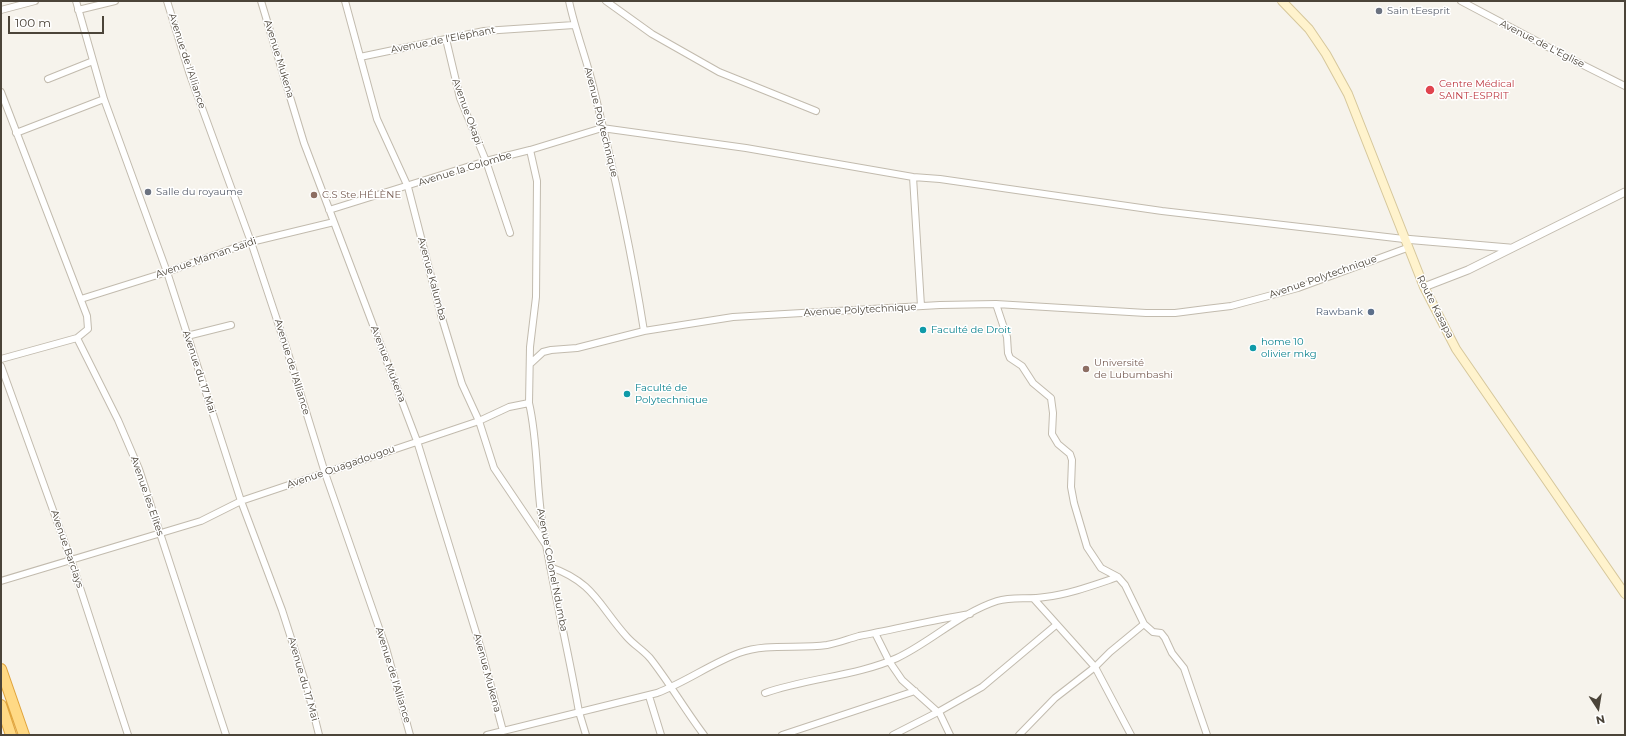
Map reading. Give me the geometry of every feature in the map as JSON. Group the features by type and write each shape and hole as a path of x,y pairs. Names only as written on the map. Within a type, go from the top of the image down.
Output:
{"highway":[{"path":"1,669 24,735"},
{"path":"1,705 11,735"}],"main road":[{"name":"Route Kasapa","path":"1282,1 1309,30 1326,54 1348,94 1407,248 1424,288 1467,365 1625,594"}],"street":[{"path":"1,10 36,1"},
{"name":"Avenue du 17 Mai","path":"76,1 104,99 166,272 241,501 282,610 308,690 319,735"},
{"path":"78,10 115,1"},
{"name":"Avenue de l'Alliance","path":"167,1 190,74 251,242 287,350 325,473 386,648 410,735"},
{"name":"Avenue Mukena","path":"261,1 304,143 417,441 481,649 503,731"},
{"name":"Avenue Kalumba","path":"345,1 379,125 408,187 444,323 462,384 479,421 494,468 546,545"},
{"name":"Avenue Polytechnique","path":"569,1 574,25 588,67 625,221 644,331 733,317 921,306 996,304 1146,313 1175,313 1206,310 1231,306 1298,288 1407,248"},
{"path":"606,1 652,34 720,72 816,112"},
{"name":"Avenue de L'Eglise","path":"1465,2 1562,55 1625,86"},
{"name":"Avenue de l'Eléphant","path":"360,57 498,29 554,28 574,25"},
{"name":"Avenue Okapi","path":"446,39 460,98 486,161 510,233"},
{"path":"48,79 93,61"},
{"path":"1,92 81,299 89,325 84,333 77,338 1,359"},
{"path":"16,133 104,99"},
{"path":"602,128 746,148 913,177 940,179 1155,210 1404,239 1512,248"},
{"name":"Avenue la Colombe","path":"329,210 408,187 486,161 530,150 602,128"},
{"path":"529,403 530,364 536,297 537,181 530,150"},
{"path":"913,177 921,306"},
{"path":"1424,288 1468,270 1625,192"},
{"name":"Avenue Maman Saïdi","path":"81,299 166,272 251,242 334,222"},
{"path":"996,304 1007,337 1008,353 1010,358 1022,366 1032,383 1051,398 1053,413 1052,434 1058,444 1070,454 1072,460 1071,487 1074,503 1087,547 1101,568 1118,577 1127,590 1144,624 1153,632 1161,633 1165,638 1172,653 1184,668 1207,735"},
{"path":"187,336 231,325"},
{"path":"530,364 543,352 577,348 644,331"},
{"name":"Avenue les Elites","path":"77,338 118,420 136,462 226,735"},
{"name":"Avenue Barclays","path":"1,366 71,560 128,735"},
{"name":"Avenue Ouagadougou","path":"1,581 201,521 241,501 479,421 509,407 529,403"},
{"name":"Avenue Colonel Ndumba","path":"529,403 534,429 537,484 546,545 579,712 586,735"},
{"path":"550,567 563,572 589,589 627,637 649,657 673,688 704,735"},
{"path":"765,693 787,685 858,670 889,661 906,653 988,604 1011,598 1034,599 1063,595 1118,577"},
{"path":"1034,599 1095,667 1132,735"},
{"path":"486,735 650,696 673,688 713,665 739,653 778,646 797,648 829,645 875,633 970,614"},
{"path":"1019,735 1055,698 1095,667 1110,652 1144,624"},
{"path":"893,735 982,687 1056,625"},
{"path":"875,633 889,661 902,680 942,716 950,735"},
{"path":"782,735 915,691"},
{"path":"650,696 661,735"}],"place":[{"name":"Sain tEesprit","path":"1379,11"},
{"name":"Centre Médical SAINT-ESPRIT","path":"1430,90"},
{"name":"Salle du royaume","path":"148,192"},
{"name":"C.S Ste HÉLÈNE","path":"314,195"},
{"name":"Rawbank","path":"1371,312"},
{"name":"Faculté de Droit","path":"923,330"},
{"name":"home 10 olivier mkg","path":"1253,348"},
{"name":"Université de Lubumbashi","path":"1086,369"},
{"name":"Faculté de Polytechnique","path":"627,394"}]}
